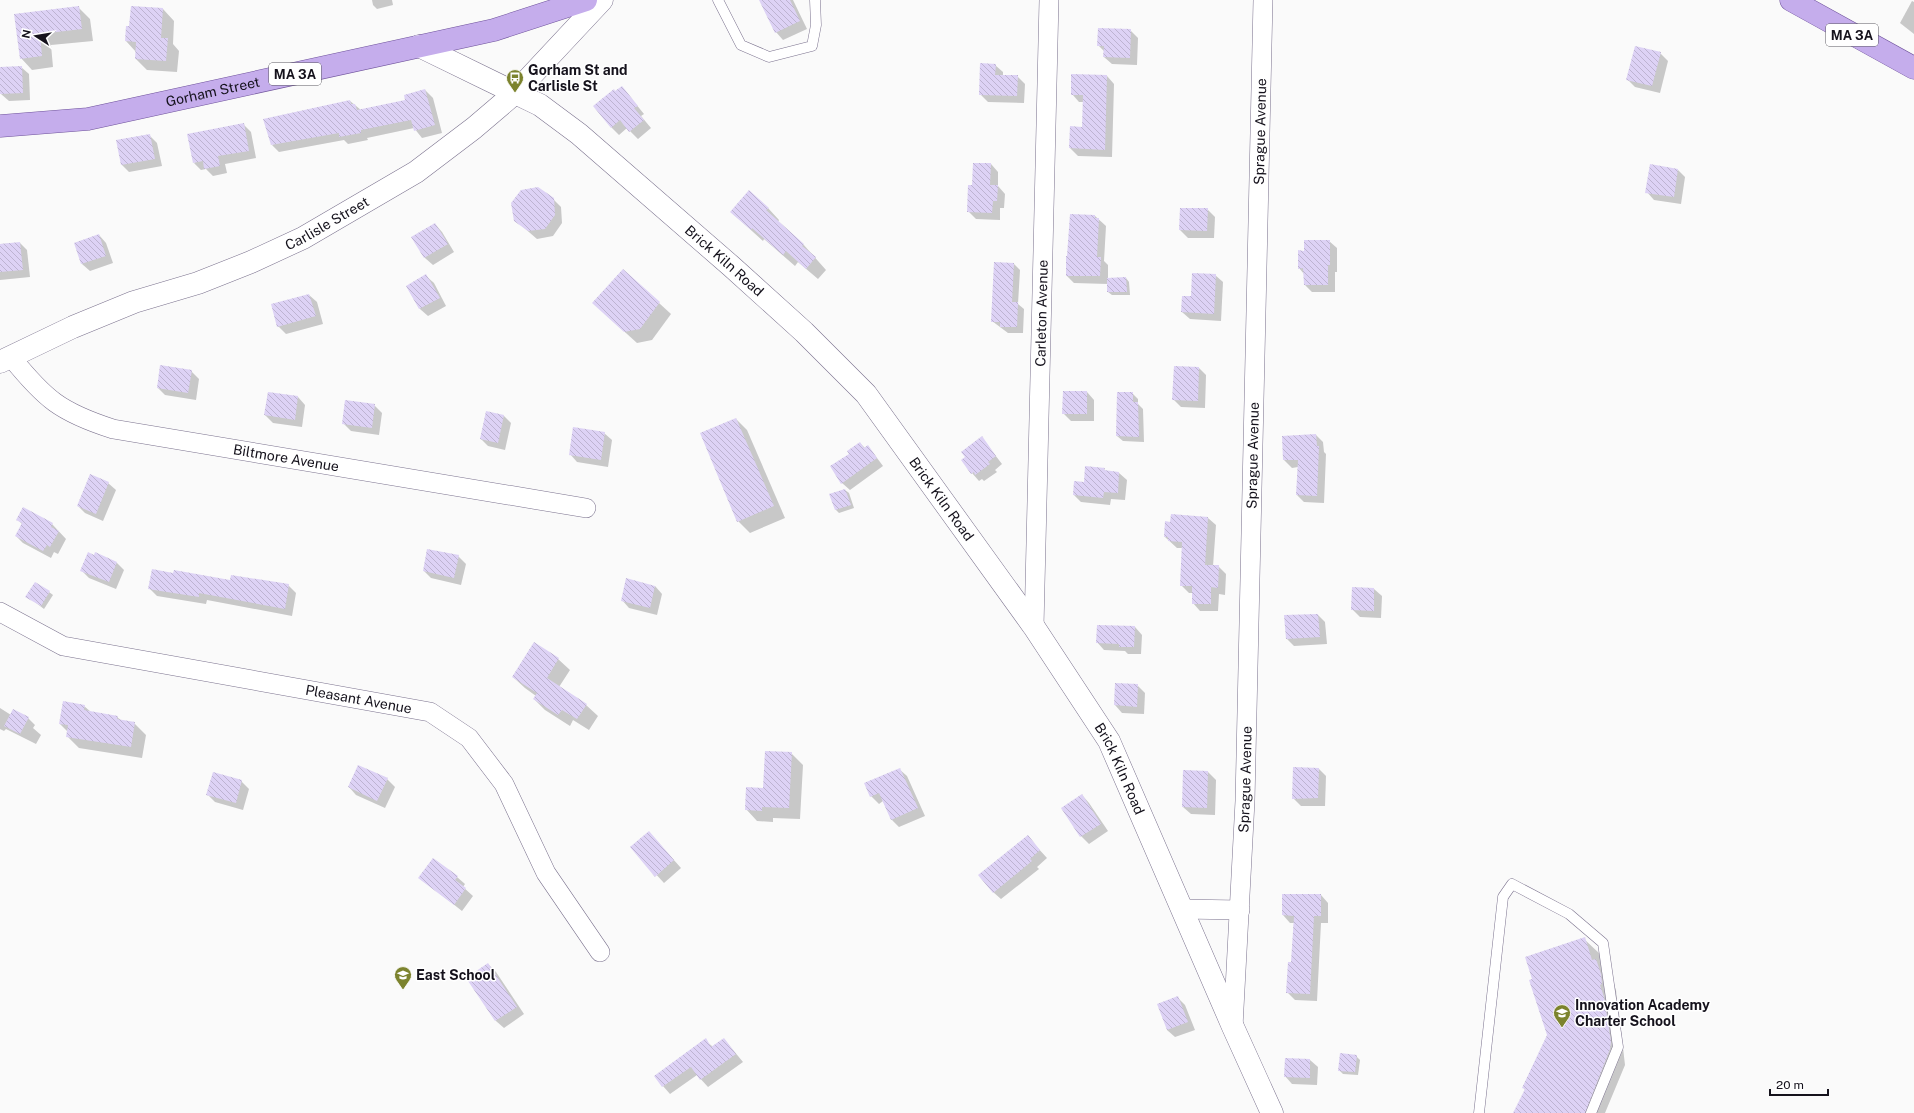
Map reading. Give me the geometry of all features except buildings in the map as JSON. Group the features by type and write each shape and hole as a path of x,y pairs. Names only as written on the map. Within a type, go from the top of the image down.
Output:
{"main road":[{"name":"Gorham Street","path":"0,126 88,119 494,30 586,0"},
{"name":"MA 3A","path":"1791,0 1914,68"}],"street":[{"name":"Carlisle Street","path":"5,360 73,327 134,302 198,283 251,262 303,238 416,172 474,128 515,93 602,0"},
{"name":"Carleton Avenue","path":"1034,627 1049,0"},
{"name":"Sprague Avenue","path":"1233,1027 1246,777 1263,0"},
{"name":"Brick Kiln Road","path":"419,46 540,105 607,157 804,332 866,394 1034,627 1109,740 1233,1027 1272,1113"},
{"name":"Biltmore Avenue","path":"5,360 60,407 81,418 113,429 586,508"},
{"name":"Pleasant Avenue","path":"0,612 63,646 430,712 469,738 504,784 546,873 600,952"},
{"path":"1182,909 1240,910"}],"lane":[{"path":"718,0 740,45 770,57 812,46 816,25 815,0"},
{"path":"1479,1113 1503,897 1512,884 1569,914 1603,943 1618,1047 1590,1113"}],"place":[{"name":"Gorham St and Carlisle St","path":"515,93"},
{"name":"East School","path":"403,990"},
{"name":"Innovation Academy Charter School","path":"1562,1028"}]}
